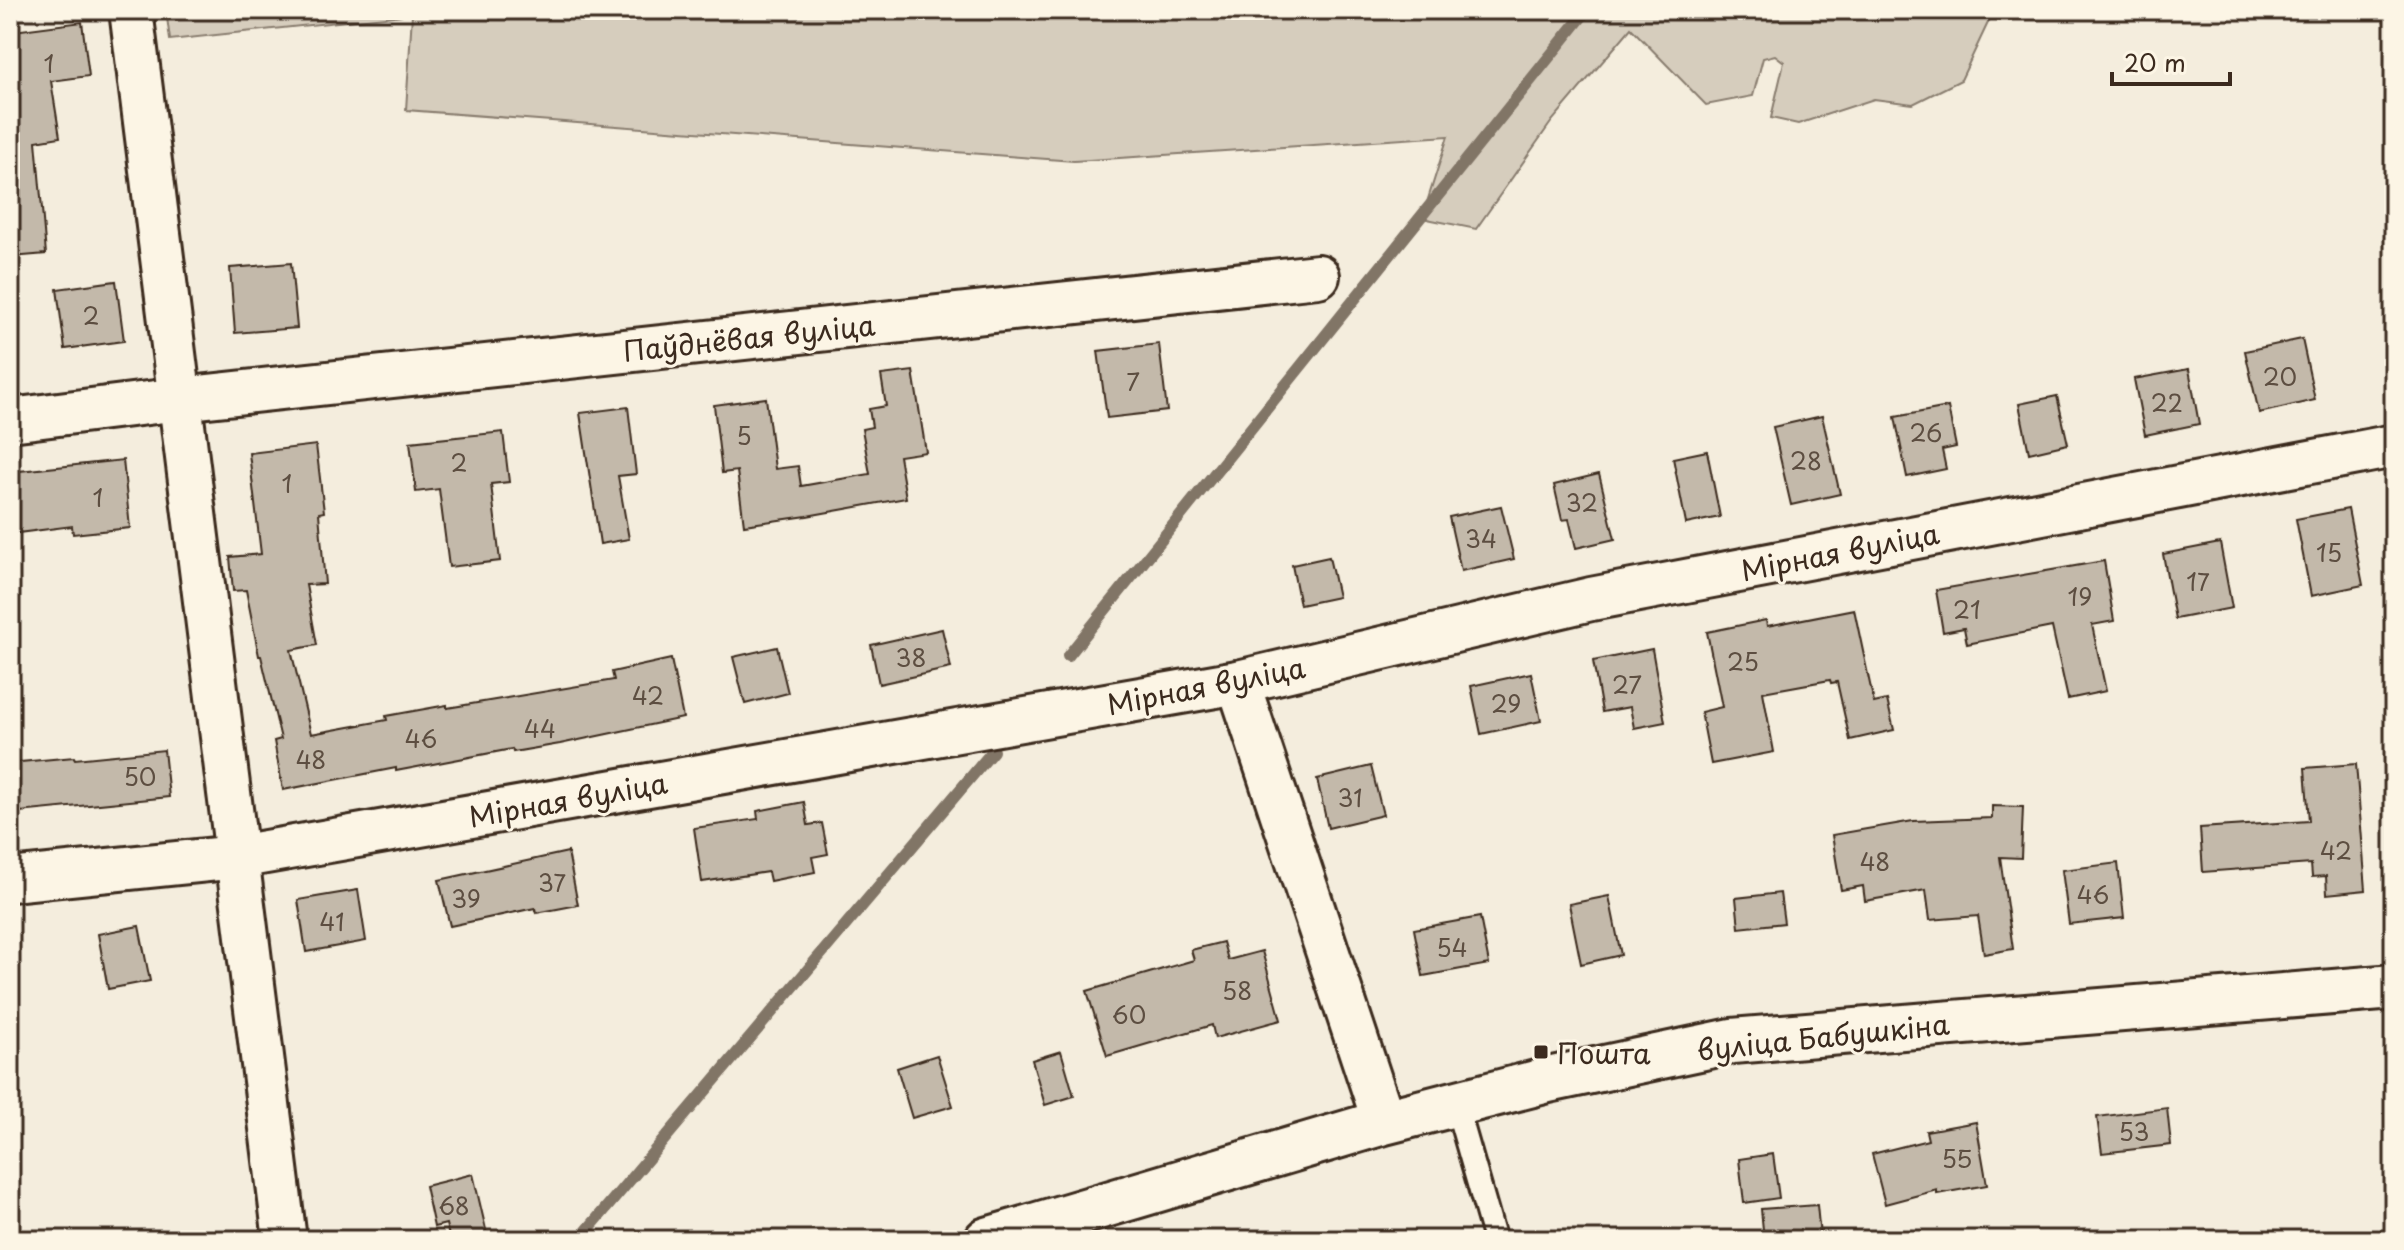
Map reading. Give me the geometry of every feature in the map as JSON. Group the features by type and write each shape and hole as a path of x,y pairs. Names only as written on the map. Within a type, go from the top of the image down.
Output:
{"street":[{"path":"131,10 285,1240"},
{"name":"Паўднёвая вуліца","path":"10,420 1318,276"},
{"name":"Мірная вуліца","path":"10,880 237,857 1238,682 1591,599 2394,446"},
{"path":"1238,682 1384,1122"},
{"name":"вуліца Бабушкіна","path":"987,1240 1384,1122 1573,1074 1732,1041 2394,987"}],"lane":[{"path":"1456,1104 1495,1240"}],"shaded area":[{"path":"166,10 1994,10 1961,80 1913,104 1874,99 1798,124 1771,118 1784,62 1775,55 1763,58 1753,96 1706,105 1631,28 1552,121 1476,229 1422,218 1448,136 1074,161 406,110 412,14 170,40"}],"building":[{"path":"82,22 89,76 51,81 60,137 36,141 46,254 12,257 10,109 14,109 10,52 16,51 13,31"},
{"path":"291,263 297,328 235,333 230,268"},
{"path":"116,281 124,341 65,349 57,289"},
{"path":"2302,339 2315,400 2259,413 2245,351"},
{"path":"1159,344 1167,411 1107,418 1098,351"},
{"path":"2189,369 2199,424 2145,435 2134,379"},
{"path":"913,371 926,452 899,456 906,498 744,525 737,471 722,473 714,405 766,398 775,469 798,466 801,486 870,474 862,429 872,427 869,409 886,406 881,375"},
{"path":"2057,396 2068,444 2029,453 2019,404"},
{"path":"628,407 636,474 618,476 629,539 600,544 580,413"},
{"path":"1948,407 1956,447 1942,450 1946,469 1907,477 1895,417"},
{"path":"1822,416 1840,494 1791,505 1773,427"},
{"path":"503,432 509,482 491,484 500,561 449,567 439,489 416,492 410,442"},
{"path":"316,445 324,512 319,513 325,584 306,585 317,645 291,650 311,734 447,705 447,708 614,680 612,672 671,659 683,718 560,744 513,752 512,749 396,771 396,768 283,790 274,741 281,739 259,656 246,590 233,591 230,557 261,554 249,453"},
{"path":"1707,451 1720,517 1686,524 1673,458"},
{"path":"123,460 130,528 73,534 72,526 10,534 10,472"},
{"path":"1599,474 1615,539 1576,548 1569,519 1562,520 1554,485"},
{"path":"1501,506 1514,559 1461,571 1449,517"},
{"path":"2348,509 2363,585 2311,596 2296,519"},
{"path":"2220,543 2232,608 2175,619 2163,554"},
{"path":"1329,557 1338,597 1300,605 1292,565"},
{"path":"2104,561 2114,621 2092,625 2106,691 2068,699 2052,627 1967,644 1964,628 1943,632 1936,590"},
{"path":"1854,609 1874,703 1887,700 1894,730 1850,740 1837,682 1831,683 1830,680 1763,692 1774,752 1711,764 1701,712 1722,707 1707,632 1766,620 1767,626"},
{"path":"942,629 951,668 879,684 871,645"},
{"path":"777,647 788,693 745,704 733,657"},
{"path":"1652,649 1665,722 1634,728 1630,707 1602,712 1593,661"},
{"path":"1531,673 1541,721 1481,734 1471,686"},
{"path":"164,750 169,797 10,813 10,763"},
{"path":"2356,764 2366,890 2327,894 2326,876 2312,877 2311,864 2203,872 2200,828 2309,821 2305,768"},
{"path":"1371,766 1383,815 1328,828 1317,779"},
{"path":"804,802 808,825 822,823 828,854 812,857 815,872 770,881 768,872 702,882 694,828 758,819 757,811"},
{"path":"1992,806 2023,807 2021,858 2000,857 2013,949 1984,954 1978,916 1930,920 1926,890 1865,901 1863,886 1841,890 1832,835 1913,821 1992,818"},
{"path":"568,852 578,905 536,913 535,908 450,926 439,880"},
{"path":"2118,863 2124,918 2069,924 2062,870"},
{"path":"358,890 366,941 306,952 298,900"},
{"path":"1780,893 1784,923 1739,928 1736,898"},
{"path":"1609,896 1621,955 1581,964 1569,904"},
{"path":"1480,917 1489,964 1423,976 1414,929"},
{"path":"139,926 150,981 108,989 98,934"},
{"path":"1223,942 1228,960 1262,951 1281,1020 1215,1038 1212,1025 1107,1056 1087,991 1194,960 1191,950"},
{"path":"1061,1051 1074,1096 1045,1105 1032,1060"},
{"path":"937,1055 953,1106 912,1118 897,1068"},
{"path":"2167,1108 2171,1145 2102,1153 2097,1117"},
{"path":"1976,1122 1987,1185 1937,1194 1937,1190 1885,1204 1872,1154 1928,1140 1926,1131"},
{"path":"1773,1154 1779,1198 1744,1203 1739,1159"},
{"path":"473,1174 487,1234 450,1240 446,1224 434,1227 425,1186"},
{"path":"1817,1205 1820,1236 1764,1240 1761,1209"}],"waterway":[{"path":"1068,656 1587,10"},
{"path":"579,1240 993,751"}],"place":[{"name":"Пошта","path":"1541,1052"}]}
